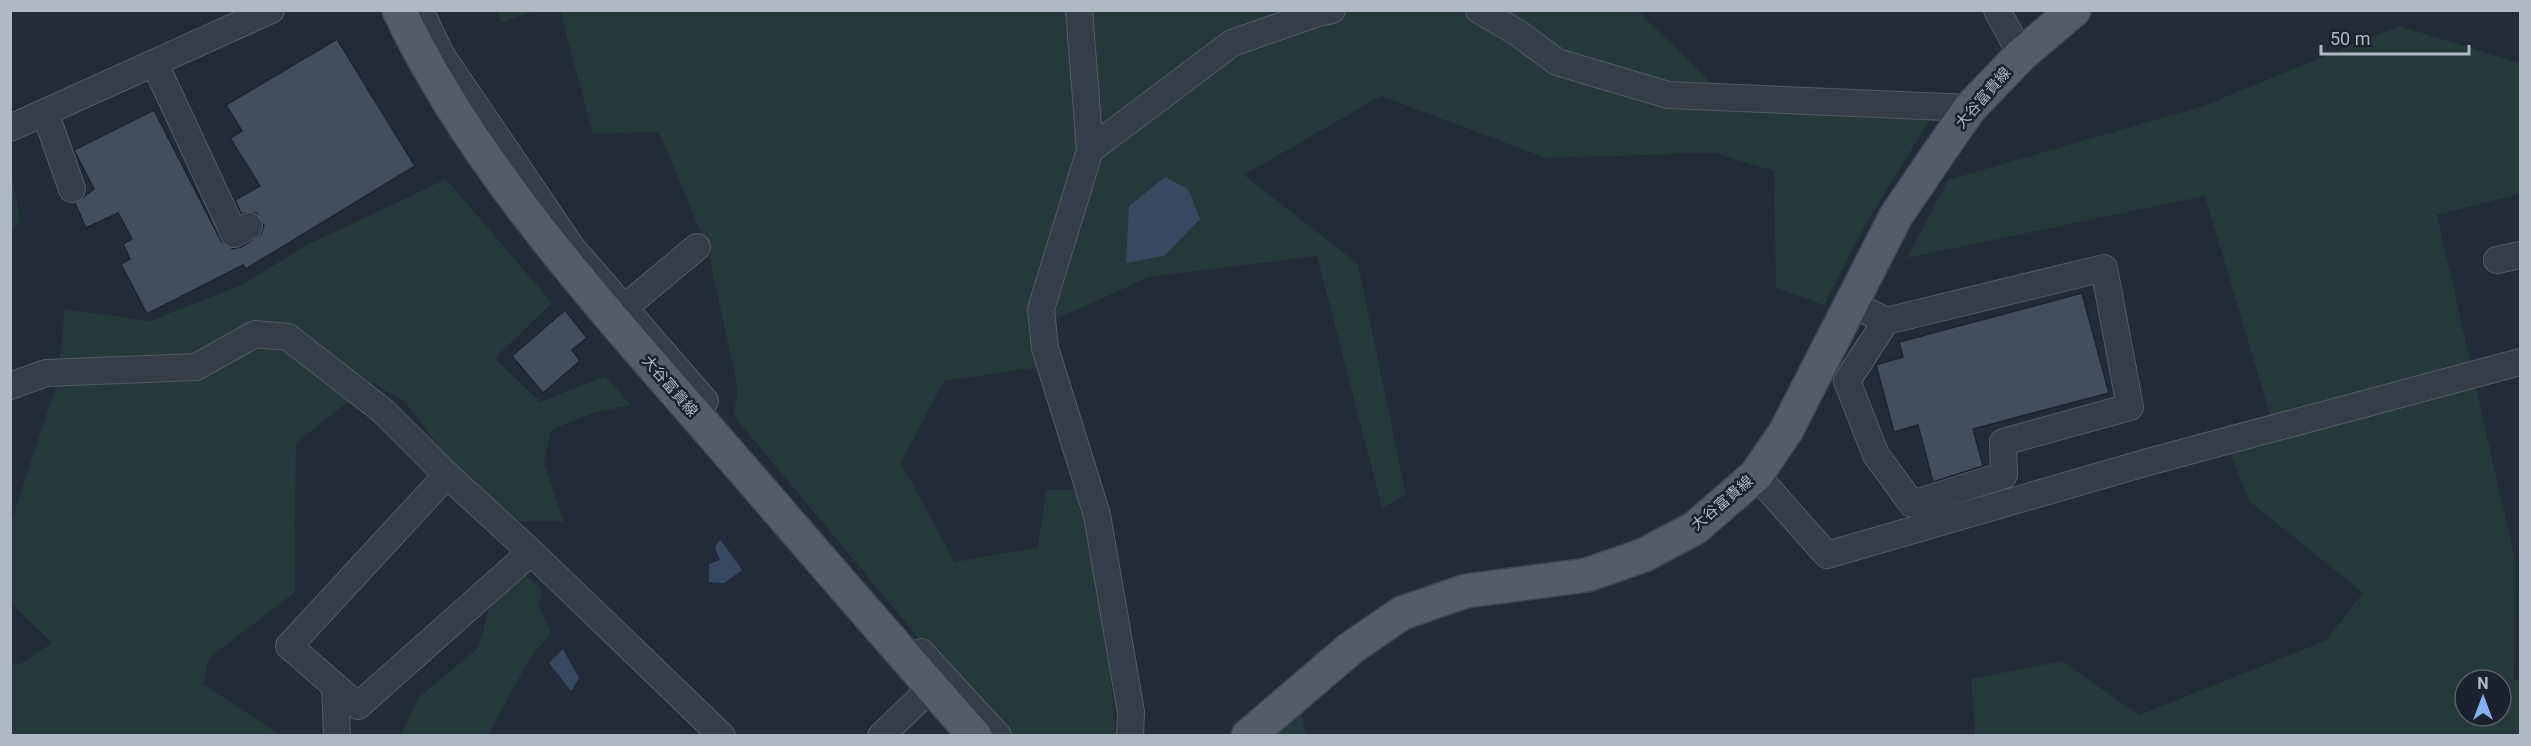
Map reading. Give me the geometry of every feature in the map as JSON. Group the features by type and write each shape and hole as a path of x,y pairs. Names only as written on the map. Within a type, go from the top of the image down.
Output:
{"main road":[{"name":"大谷富貴線","path":"399,10 445,98 547,239 618,313 932,687 975,735"},
{"name":"大谷富貴線","path":"1248,735 1351,648 1401,613 1466,591 1587,574 1644,555 1695,528 1756,475 1786,431 1896,216 1970,108 2021,55 2074,10"}],"street":[{"path":"10,128 271,10"},
{"path":"420,10 440,53 618,313 909,639 998,735"},
{"path":"1079,10 1090,150 1041,309 1045,348 1096,515 1131,712 1130,735"},
{"path":"1479,10 1518,33 1557,62 1668,95 1970,108"},
{"path":"1997,10 2021,55"},
{"path":"1090,150 1232,43 1323,11"},
{"path":"155,64 234,234 249,226"},
{"path":"45,112 72,189"},
{"path":"618,313 697,247"},
{"path":"1851,303 1886,321 2104,268 2130,407 2003,442 2004,475 1912,504 1876,455 1847,381 1886,321"},
{"path":"10,386 46,373 196,367 255,334 288,337 383,411 447,475 722,735"},
{"path":"1756,475 1827,555 2148,462 2520,362"},
{"path":"447,475 289,646 358,706 531,552"},
{"path":"335,686 337,735"},
{"path":"881,735 932,687"}],"shaded area":[{"path":"497,10 535,11 501,23"},
{"path":"560,11 1638,11 1731,103 1933,115 1868,220 1824,305 1776,288 1774,171 1714,153 1546,158 1381,96 1244,175 1358,264 1406,495 1382,508 1317,256 1149,277 1054,320 1041,367 944,381 901,463 955,562 1038,547 1046,490 1082,490 1110,667 1116,735 1013,735 922,642 733,415 738,390 708,250 659,132 593,134"},
{"path":"2399,26 2520,63 2520,194 2437,215 2515,560 2514,680 2520,680 2520,735 1975,735 1971,679 2062,661 2139,715 2325,641 2363,593 2249,501 2230,453 2270,415 2205,196 1907,258 1948,180 2203,106"},
{"path":"10,164 20,221 11,230 10,230"},
{"path":"446,179 552,303 495,358 540,402 605,376 631,405 596,412 551,430 544,463 564,522 519,521 453,465 406,403 372,383 296,443 294,593 209,658 203,684 281,735 11,735 10,663 20,664 52,643 11,603 10,525 57,383 65,309 150,321 244,284 303,247"},
{"path":"523,573 542,589 539,606 551,633 530,658 488,735 400,736 418,698 478,648 490,606"},
{"path":"1297,694 1306,735 1248,735"}],"water":[{"path":"1165,177 1188,189 1200,219 1164,256 1126,263 1129,206"},
{"path":"720,539 742,570 724,583 709,582 709,564 720,560 715,548"},
{"path":"563,649 579,678 571,691 549,663"}],"building":[{"path":"337,39 415,166 246,269 243,265 147,314 121,264 130,259 123,244 132,239 118,213 86,228 75,203 94,189 74,150 154,110 221,241 233,249 241,247 261,234 264,226 256,213 241,213 235,200 260,186 230,138 242,131 226,105"},
{"path":"2082,293 2109,393 1973,429 1983,466 1933,482 1918,425 1894,432 1876,365 1903,357 1899,342"},
{"path":"565,310 587,338 572,350 580,361 543,393 512,356"}]}
